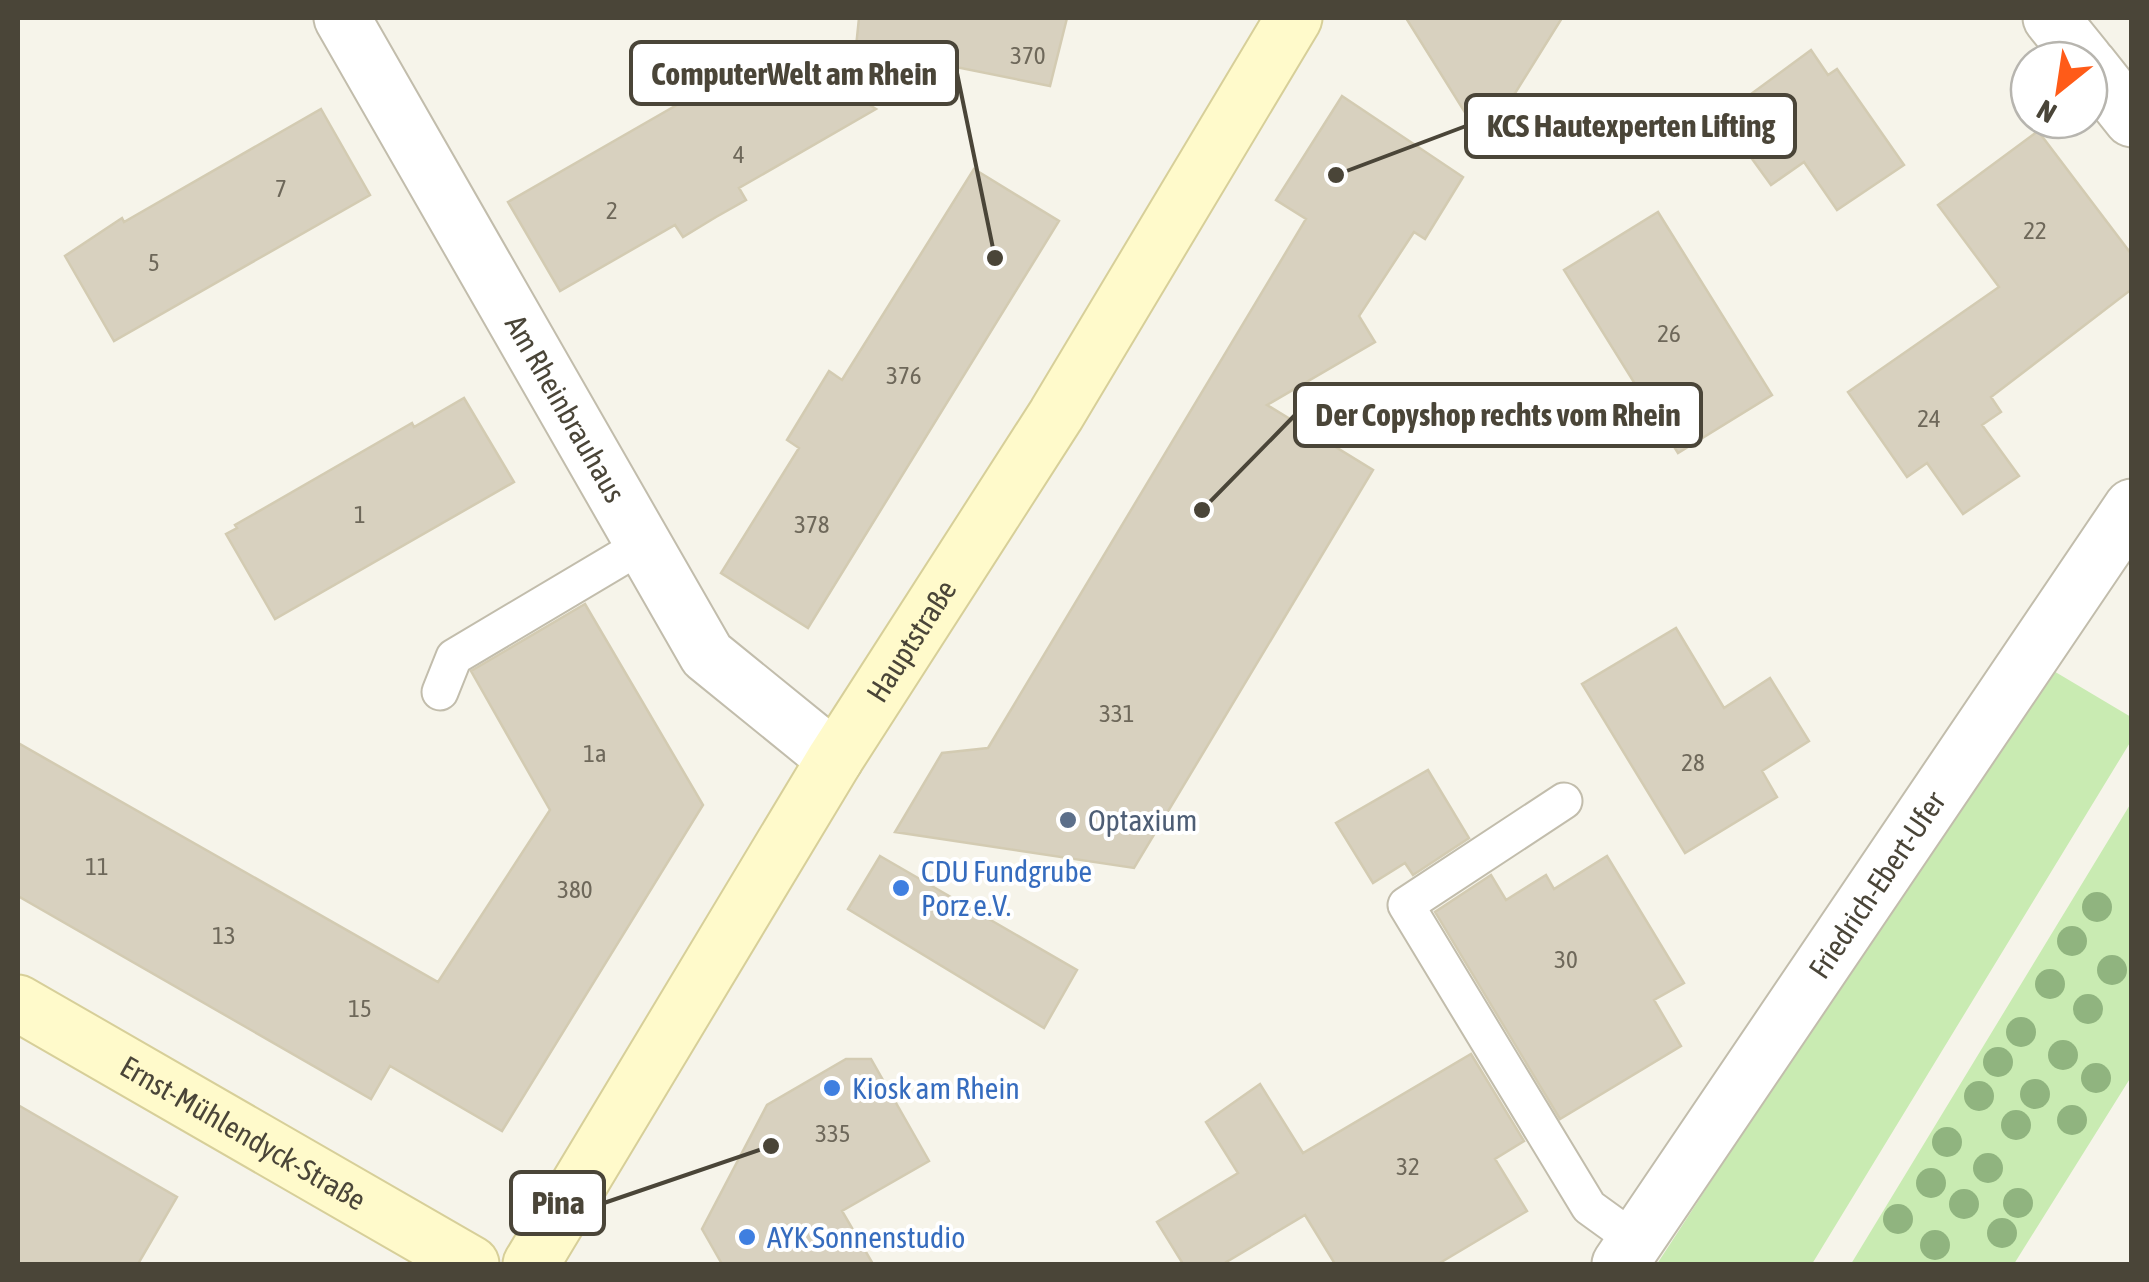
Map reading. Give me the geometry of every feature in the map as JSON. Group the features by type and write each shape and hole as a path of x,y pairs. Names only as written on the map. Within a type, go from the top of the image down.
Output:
{"main road":[{"name":"Hauptstraße","path":"531,1264 835,759 1056,415 1294,18"},
{"name":"Ernst-Mühlendyck-Straße","path":"18,1003 471,1264"}],"street":[{"name":"Am Rheinbrauhaus","path":"342,18 707,655 835,759"},
{"path":"2051,18 2069,40"},
{"path":"2109,90 2132,119"},
{"name":"Friedrich-Ebert-Ufer","path":"1628,1253 2132,507"}],"lane":[{"path":"440,692 454,656 644,544"},
{"path":"1564,801 1406,905 1589,1206 1628,1253"}],"green space":[{"path":"2047,667 2131,717 2131,741 1812,1264 1657,1264"},
{"path":"2131,803 2131,1077 2014,1264 1851,1264"}],"building":[{"path":"859,18 1067,18 1050,86 856,47"},
{"path":"1406,18 1562,18 1484,143"},
{"path":"776,48 876,109 739,188 746,200 683,237 675,225 560,291 508,202"},
{"path":"1811,50 1828,75 1837,69 1904,165 1837,210 1804,162 1771,185 1721,116"},
{"path":"1342,96 1463,177 1425,239 1414,232 1359,316 1375,342 1267,405 1373,470 1134,868 895,832 942,753 988,748 1306,219 1276,200"},
{"path":"321,109 370,195 114,341 65,256 122,218 124,222"},
{"path":"2026,140 2045,140 2132,255 2132,289 1991,397 2001,412 1982,425 2019,476 1963,514 1927,463 1907,477 1848,392 1999,287 1938,205"},
{"path":"974,169 1059,221 808,628 721,573 799,448 787,440 829,371 842,380"},
{"path":"1658,212 1772,395 1678,453 1564,270"},
{"path":"464,398 514,482 275,619 226,534 237,528 235,525 412,423 414,427"},
{"path":"585,604 703,805 502,1131 390,1066 371,1099 18,896 18,743 438,982 550,810 471,671"},
{"path":"1676,628 1724,708 1770,678 1809,741 1762,771 1777,797 1685,853 1582,684"},
{"path":"1428,770 1469,838 1413,875 1405,863 1373,883 1336,823"},
{"path":"880,856 1077,970 1044,1028 848,909"},
{"path":"1607,856 1684,983 1654,1000 1681,1046 1560,1119 1435,912 1491,875 1506,900 1546,875 1554,889"},
{"path":"1471,1054 1524,1141 1495,1159 1527,1211 1438,1264 1335,1264 1305,1215 1223,1264 1183,1264 1157,1222 1238,1173 1206,1122 1260,1084 1303,1153"},
{"path":"846,1059 871,1059 929,1161 842,1211 873,1264 722,1264 702,1229 767,1105"},
{"path":"18,1105 177,1197 138,1264 18,1264"}],"place":[{"name":"KCS Hautexperten Lifting","path":"1336,175"},
{"name":"ComputerWelt am Rhein","path":"995,258"},
{"name":"Der Copyshop rechts vom Rhein","path":"1202,510"},
{"name":"Optaxium","path":"1068,820"},
{"name":"CDU Fundgrube Porz e.V.","path":"901,888"},
{"name":"Kiosk am Rhein","path":"832,1088"},
{"name":"Pina","path":"771,1146"},
{"name":"AYK Sonnenstudio","path":"747,1237"}]}
